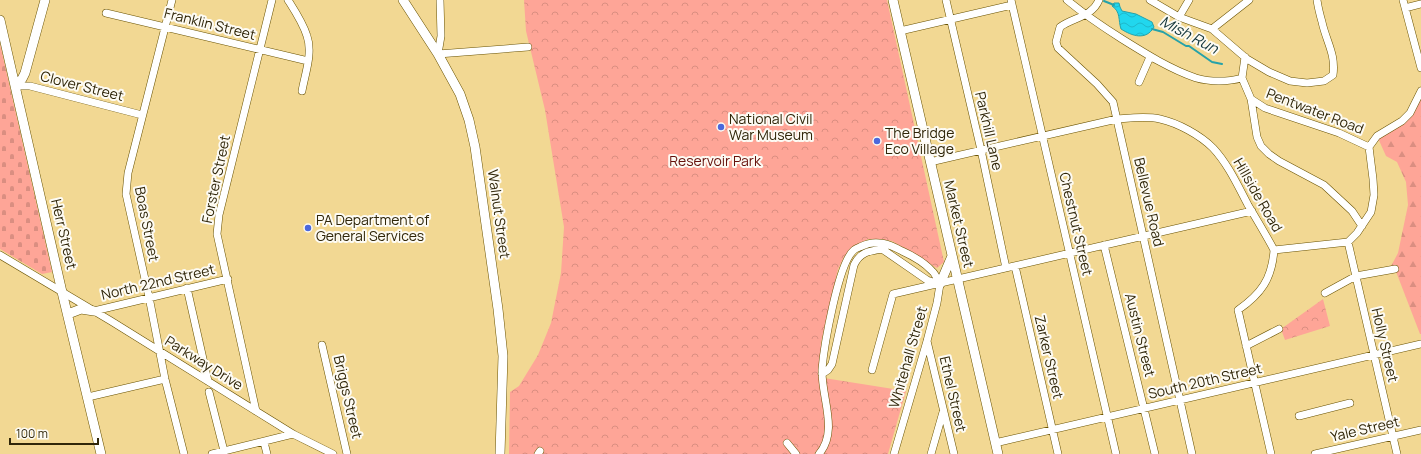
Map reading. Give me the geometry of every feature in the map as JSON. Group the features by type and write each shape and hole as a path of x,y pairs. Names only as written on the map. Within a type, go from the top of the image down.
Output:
{"main road":[{"path":"15,86 22,79 25,73 45,0"},
{"name":"Walnut Street","path":"403,0 438,54 460,94 469,120 475,147 498,309 503,356 500,452"},
{"name":"Market Street","path":"893,0 998,454"},
{"name":"Herr Street","path":"0,20 62,292 101,454"},
{"path":"940,284 952,256"},
{"path":"68,314 81,309 94,311"}],"street":[{"name":"Boas Street","path":"172,0 128,173 126,194 165,378 184,454"},
{"name":"Forster Street","path":"256,411 217,234 219,215 272,0"},
{"path":"288,0 308,36 308,61 302,91"},
{"path":"440,0 441,36 438,54 528,47"},
{"name":"Parkhill Lane","path":"946,0 981,150 1006,268"},
{"path":"1067,0 1085,15 1150,57 1174,69 1197,78 1223,81 1242,78"},
{"name":"Bellevue Road","path":"1099,0 1094,10 1060,26 1056,36 1056,42 1058,48 1097,84 1112,102 1192,454"},
{"path":"1150,0 1179,17 1212,29 1245,57 1269,72 1290,81 1307,83 1324,81 1333,75 1335,64 1330,43 1322,23 1317,0"},
{"path":"1179,17 1190,0"},
{"path":"1212,29 1249,0"},
{"path":"1403,0 1421,68"},
{"path":"900,31 1012,3"},
{"name":"Chestnut Street","path":"1012,3 1116,454"},
{"path":"1405,8 1421,4"},
{"name":"Franklin Street","path":"106,13 308,61"},
{"path":"1139,82 1150,57"},
{"path":"1245,57 1242,78 1251,99 1257,137 1261,146 1274,158 1324,185 1352,211 1362,226"},
{"name":"Clover Street","path":"15,86 30,86 142,115"},
{"path":"1348,242 1362,226 1371,212 1374,195 1369,147 1377,136 1402,121 1410,113 1421,91"},
{"name":"Pentwater Road","path":"1251,99 1265,108 1339,133 1369,147"},
{"name":"Hillside Road","path":"930,162 1042,135 1117,119 1159,119 1175,124 1212,147 1219,155 1234,179 1274,250 1348,242"},
{"path":"872,370 893,294 1252,211"},
{"path":"819,454 824,448 828,438 828,413 822,374 825,345 836,293 845,265 854,250 870,242 885,243 916,258 933,272 940,284"},
{"name":"Holly Street","path":"1348,242 1397,454"},
{"name":"Austin Street","path":"1104,245 1155,454"},
{"path":"822,374 828,370 832,364 854,265 857,258 866,252 882,249 927,280 940,284"},
{"path":"1271,454 1238,310 1261,290 1268,278 1273,264 1274,250"},
{"name":"Parkway Drive","path":"0,255 94,311 293,434 333,454"},
{"name":"Zarker Street","path":"1015,266 1058,454"},
{"path":"1325,293 1356,276 1395,268"},
{"name":"North 22nd Street","path":"94,311 228,279"},
{"name":"Whitehall Street","path":"894,454 927,341 937,303 940,284"},
{"path":"186,288 208,382"},
{"path":"1246,346 1279,329"},
{"name":"Ethel Street","path":"927,341 954,454"},
{"name":"South 20th Street","path":"995,443 1421,344"},
{"name":"Briggs Street","path":"322,345 347,454"},
{"path":"88,397 165,378"},
{"path":"209,392 224,451"},
{"path":"1299,416 1350,403"},
{"path":"931,454 943,410"},
{"name":"Yale Street","path":"1315,454 1421,430"},
{"path":"212,454 293,434"},
{"path":"264,442 267,454"},
{"path":"787,442 796,454"}],"green space":[{"name":"Reservoir Park","path":"524,0 887,0 944,262 937,268 892,241 880,239 868,239 850,249 838,269 821,343 824,378 906,391 888,454 509,454 510,392 519,386 538,355 551,323 561,273 564,227 545,110 526,31"},
{"path":"0,44 52,272 42,274 0,249"},
{"path":"1421,91 1420,334 1395,269 1389,270 1398,253 1408,205 1406,182 1397,162 1386,156 1377,136 1402,121"},
{"path":"1323,299 1330,326 1285,340 1281,329"}],"water":[{"path":"1114,3 1119,3 1122,11 1136,14 1152,22 1154,27 1143,36 1130,34 1121,29 1117,11 1112,6"}],"waterway":[{"name":"Mish Run","path":"1104,1 1114,5"},
{"name":"Mish Run","path":"1152,29 1163,32 1186,46 1189,46 1212,62 1222,64"}],"place":[{"name":"National Civil War Museum","path":"721,127"},
{"name":"The Bridge Eco Village","path":"877,141"},
{"name":"PA Department of General Services","path":"308,228"}]}
